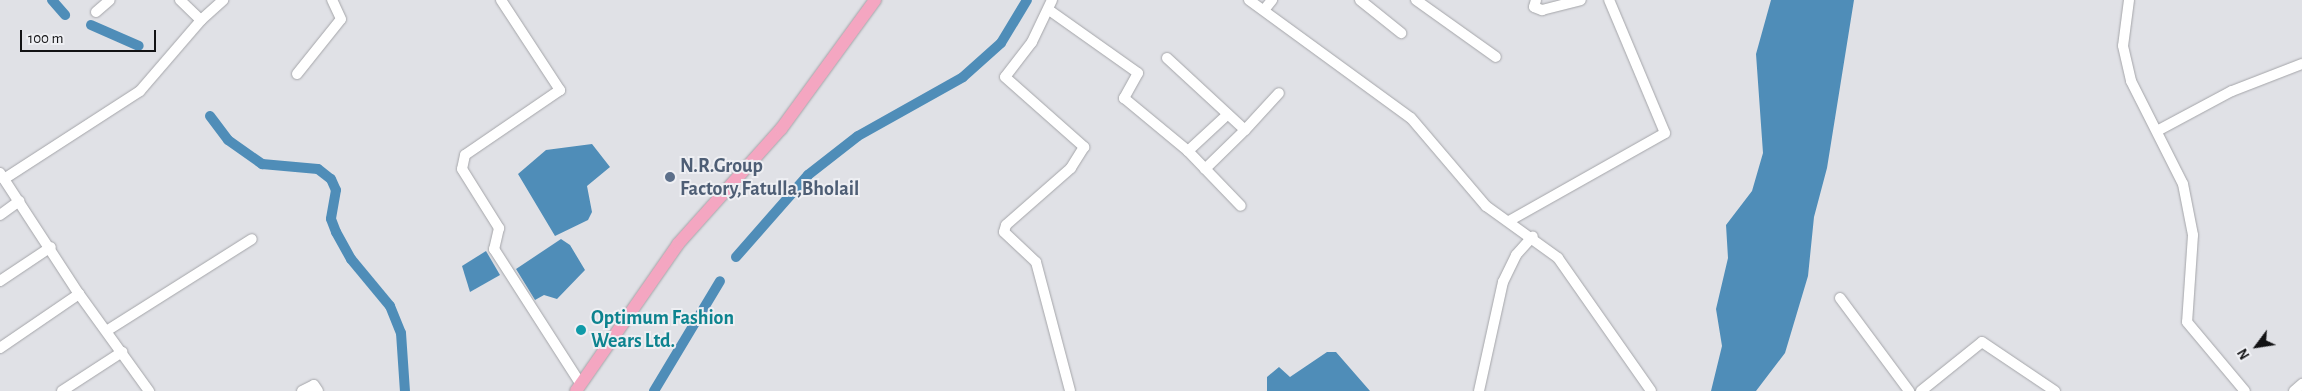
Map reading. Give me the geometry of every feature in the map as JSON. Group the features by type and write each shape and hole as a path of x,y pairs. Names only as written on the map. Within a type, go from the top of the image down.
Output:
{"main road":[{"path":"578,387 678,244 781,130 875,0"}],"street":[{"path":"96,12 110,0"},
{"path":"180,0 201,20"},
{"path":"149,391 108,330 79,294 51,247 2,176 140,91 201,20 223,0"},
{"path":"298,74 341,19 332,0"},
{"path":"501,0 560,90 465,155 462,169 499,228 492,245 578,387"},
{"path":"1249,0 1411,118 1486,206 1533,236 1558,258 1580,286 1651,391"},
{"path":"1264,10 1272,0"},
{"path":"1360,0 1401,33"},
{"path":"1416,0 1496,57"},
{"path":"1536,0 1534,7 1542,10 1582,0"},
{"path":"1509,221 1666,133 1609,0"},
{"path":"2129,0 2123,46 2129,72 2183,184 2193,235 2187,322 2245,391"},
{"path":"1070,391 1036,262 1004,232 1006,224 1071,168 1084,147 1005,77 1050,5 1138,73 1122,97 1188,151 1241,206"},
{"path":"1167,58 1245,130"},
{"path":"2156,131 2232,91 2302,64"},
{"path":"1205,169 1279,93"},
{"path":"1188,151 1228,114"},
{"path":"0,215 19,201"},
{"path":"1478,391 1502,282 1516,255 1533,236"},
{"path":"108,330 252,239"},
{"path":"0,281 51,247"},
{"path":"0,348 79,294"},
{"path":"1840,298 1909,391"},
{"path":"1921,391 1982,342 2055,391"},
{"path":"62,391 122,352"},
{"path":"2294,391 2302,384"},
{"path":"302,391 314,385 318,391"}],"water":[{"path":"1771,0 1854,0 1827,168 1814,217 1808,276 1785,353 1756,391 1711,391 1722,346 1716,309 1728,258 1726,225 1752,191 1763,153 1756,54"},
{"path":"592,144 610,167 587,186 592,212 588,220 555,236 518,174 546,150"},
{"path":"561,239 570,245 585,270 557,299 544,295 535,300 516,269"},
{"path":"486,251 500,275 470,292 462,266"},
{"path":"1327,352 1336,352 1370,391 1267,391 1267,377 1279,367 1290,377"}],"waterway":[{"path":"52,0 65,15"},
{"path":"736,257 808,175 858,136 963,77 1001,43 1027,0"},
{"path":"91,25 139,46"},
{"path":"210,116 228,140 262,164 318,169 331,179 336,190 331,219 336,232 351,259 390,306 401,333 405,391"},
{"path":"654,391 720,281"}],"place":[{"name":"N.R.Group Factory,Fatulla,Bholail","path":"670,177"},
{"name":"Optimum Fashion Wears Ltd.","path":"581,330"}]}
